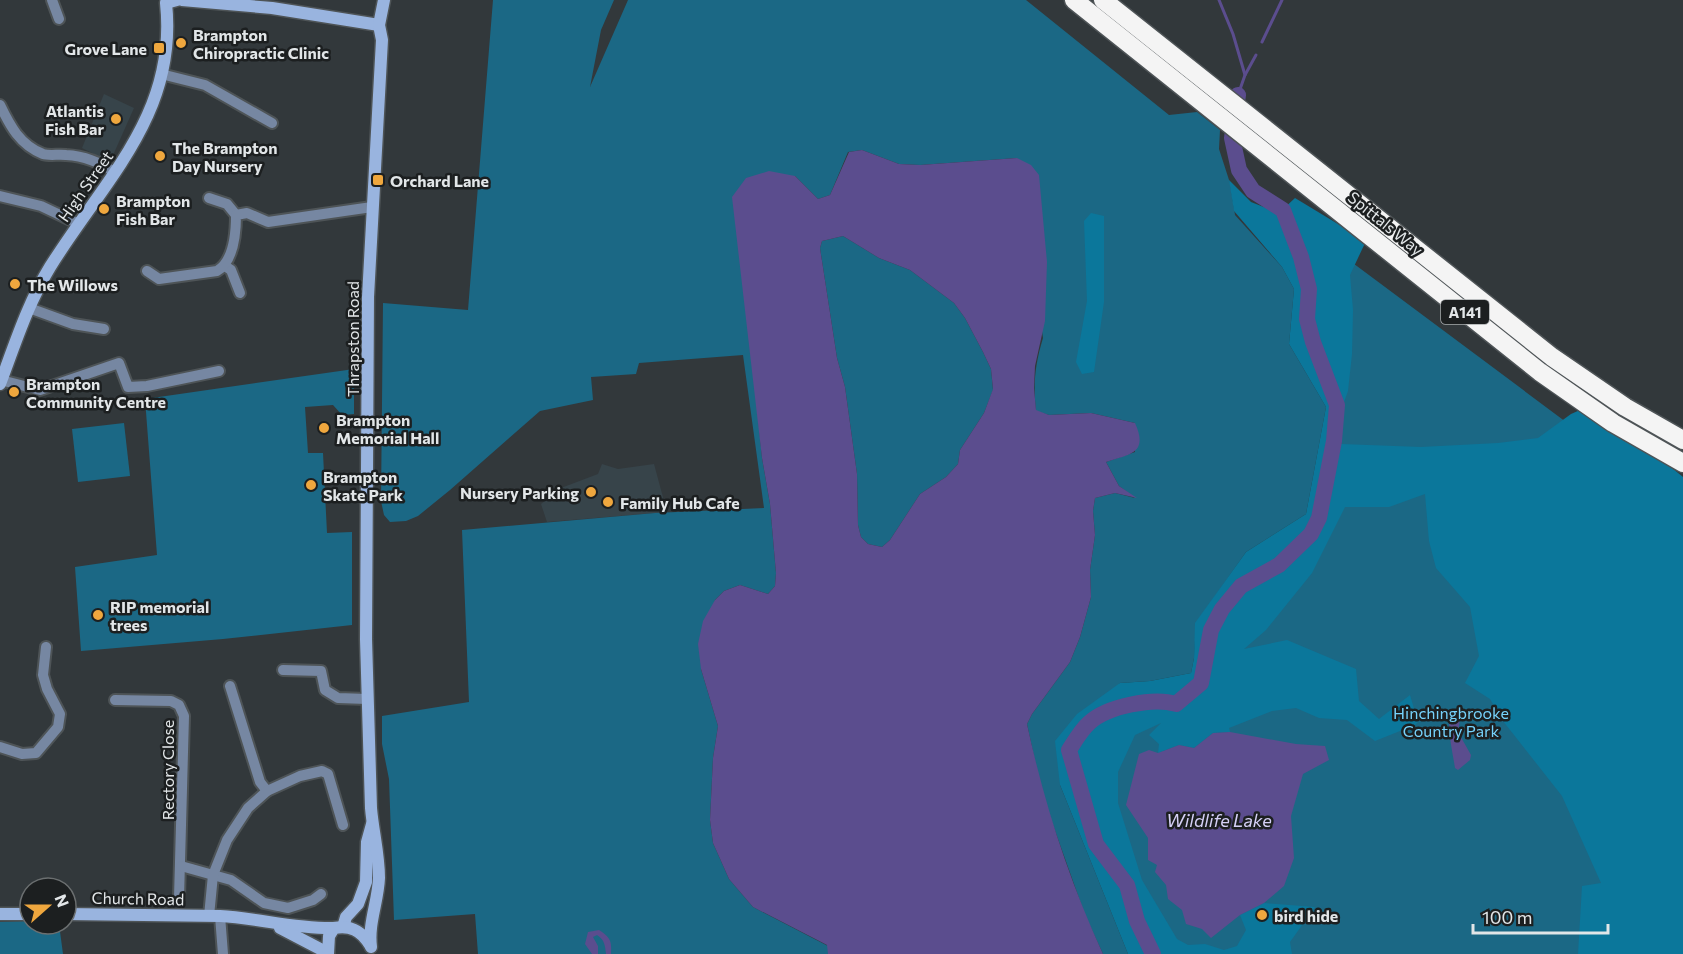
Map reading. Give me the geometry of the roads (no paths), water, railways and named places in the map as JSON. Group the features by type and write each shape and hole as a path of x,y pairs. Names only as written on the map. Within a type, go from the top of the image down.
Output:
{"highway":[{"name":"Spittals Way","path":"1074,0 1196,85 1552,357 1625,407 1683,440"},
{"name":"Spittals Way","path":"1103,0 1196,85"},
{"name":"Spittals Way","path":"1262,137 1540,372 1613,423 1683,463"}],"main road":[{"path":"182,0 272,4 379,25"},
{"name":"Thrapston Road","path":"371,951 369,930 379,878 377,841 372,824 367,699 368,297 382,40 379,25 384,0"},
{"name":"High Street","path":"1,382 29,308 50,268 135,143 153,105 162,74 169,1"},
{"name":"Thrapston Road","path":"328,953 329,936 358,904 364,890 367,842 372,824"},
{"path":"0,914 18,914"},
{"name":"Church Road","path":"78,914 245,917 269,922"},
{"path":"269,922 316,928 338,927"},
{"path":"269,922 328,953"},
{"name":"Thrapston Road","path":"338,927 359,931 371,951"}],"street":[{"path":"52,0 59,19"},
{"path":"162,74 205,85 272,123"},
{"path":"0,105 10,127 19,138 44,154 69,155 98,161 115,172"},
{"path":"0,196 41,206 79,224"},
{"path":"147,271 159,279 217,271 225,266 236,226 236,215 227,204 209,198"},
{"path":"236,215 247,213 268,222 372,207"},
{"path":"225,266 231,270 240,293"},
{"path":"29,308 73,324 104,329"},
{"path":"1,382 40,390 119,363 128,387 147,386 219,371"},
{"path":"0,747 22,754 36,753 58,727 60,714 46,689 43,675 46,647"},
{"path":"283,669 321,671 325,690 338,698 367,699"},
{"path":"230,686 260,782 267,791"},
{"name":"Rectory Close","path":"115,700 171,701 178,705 184,716 181,866 178,898"},
{"path":"223,954 215,916 213,875 227,840 248,808 267,791 300,776 322,771 328,774 343,825"},
{"path":"181,866 231,880 264,903 288,908 313,900 321,894"}],"water":[{"path":"862,150 899,164 920,165 1017,158 1031,165 1039,175 1047,262 1045,321 1035,366 1036,410 1049,415 1091,413 1135,423 1139,433 1140,441 1134,451 1106,462 1119,486 1137,498 1115,493 1095,498 1093,511 1095,535 1090,570 1091,597 1080,637 1070,662 1027,724 1041,783 1059,841 1079,898 1103,954 828,954 827,945 753,907 729,879 713,843 710,820 713,758 718,726 701,669 698,644 703,621 715,600 724,591 740,585 768,594 775,586 776,573 770,504 762,458 732,197 746,178 769,171 795,176 818,199 830,195 849,152","holes":["843,236 879,258 910,270 954,303 965,318 991,369 993,389 984,413 960,450 958,464 946,477 920,494 890,540 882,547 868,544 861,537 858,525 857,474 845,387 837,358 820,248 822,241"]},
{"path":"1456,709 1460,720 1458,732 1471,755 1470,760 1458,770 1455,768 1449,725 1450,711"},
{"name":"Wildlife Lake","path":"1230,732 1296,744 1325,746 1329,760 1303,774 1291,816 1294,858 1284,886 1264,903 1240,915 1211,938 1202,929 1186,924 1182,910 1168,899 1166,885 1155,872 1157,865 1148,860 1148,838 1126,805 1139,754 1149,750 1158,753 1179,745 1194,748 1213,733"},
{"path":"599,930 610,940 611,954 606,954 603,941 597,935 593,937 598,946 598,954 592,954 585,944 588,932"}],"waterway":[{"path":"1219,0 1233,34 1245,75 1238,95"},
{"path":"1262,42 1282,0"},
{"path":"1245,75 1256,55"},
{"path":"1153,954 1137,921 1127,885 1096,844 1069,750 1086,726 1097,717 1131,704 1144,702 1176,704 1201,683 1211,630 1222,609 1241,586 1279,565 1311,534 1319,518 1334,441 1337,405 1313,342 1307,319 1309,289 1301,257 1283,210 1253,191 1239,170 1232,138 1238,95"}],"place":[{"name":"Brampton Chiropractic Clinic","path":"181,43"},
{"name":"Grove Lane","path":"159,48"},
{"name":"Atlantis Fish Bar","path":"116,119"},
{"name":"The Brampton Day Nursery","path":"160,156"},
{"name":"Orchard Lane","path":"378,180"},
{"name":"Brampton Fish Bar","path":"104,209"},
{"name":"The Willows","path":"15,284"},
{"name":"Brampton Community Centre","path":"14,392"},
{"name":"Brampton Memorial Hall","path":"324,428"},
{"name":"Brampton Skate Park","path":"311,485"},
{"name":"Nursery Parking","path":"591,492"},
{"name":"Family Hub Cafe","path":"608,502"},
{"name":"RIP memorial trees","path":"98,615"},
{"name":"bird hide","path":"1262,915"}],"park label":[{"name":"Hinchingbrooke Country Park","path":"1451,721"}]}
